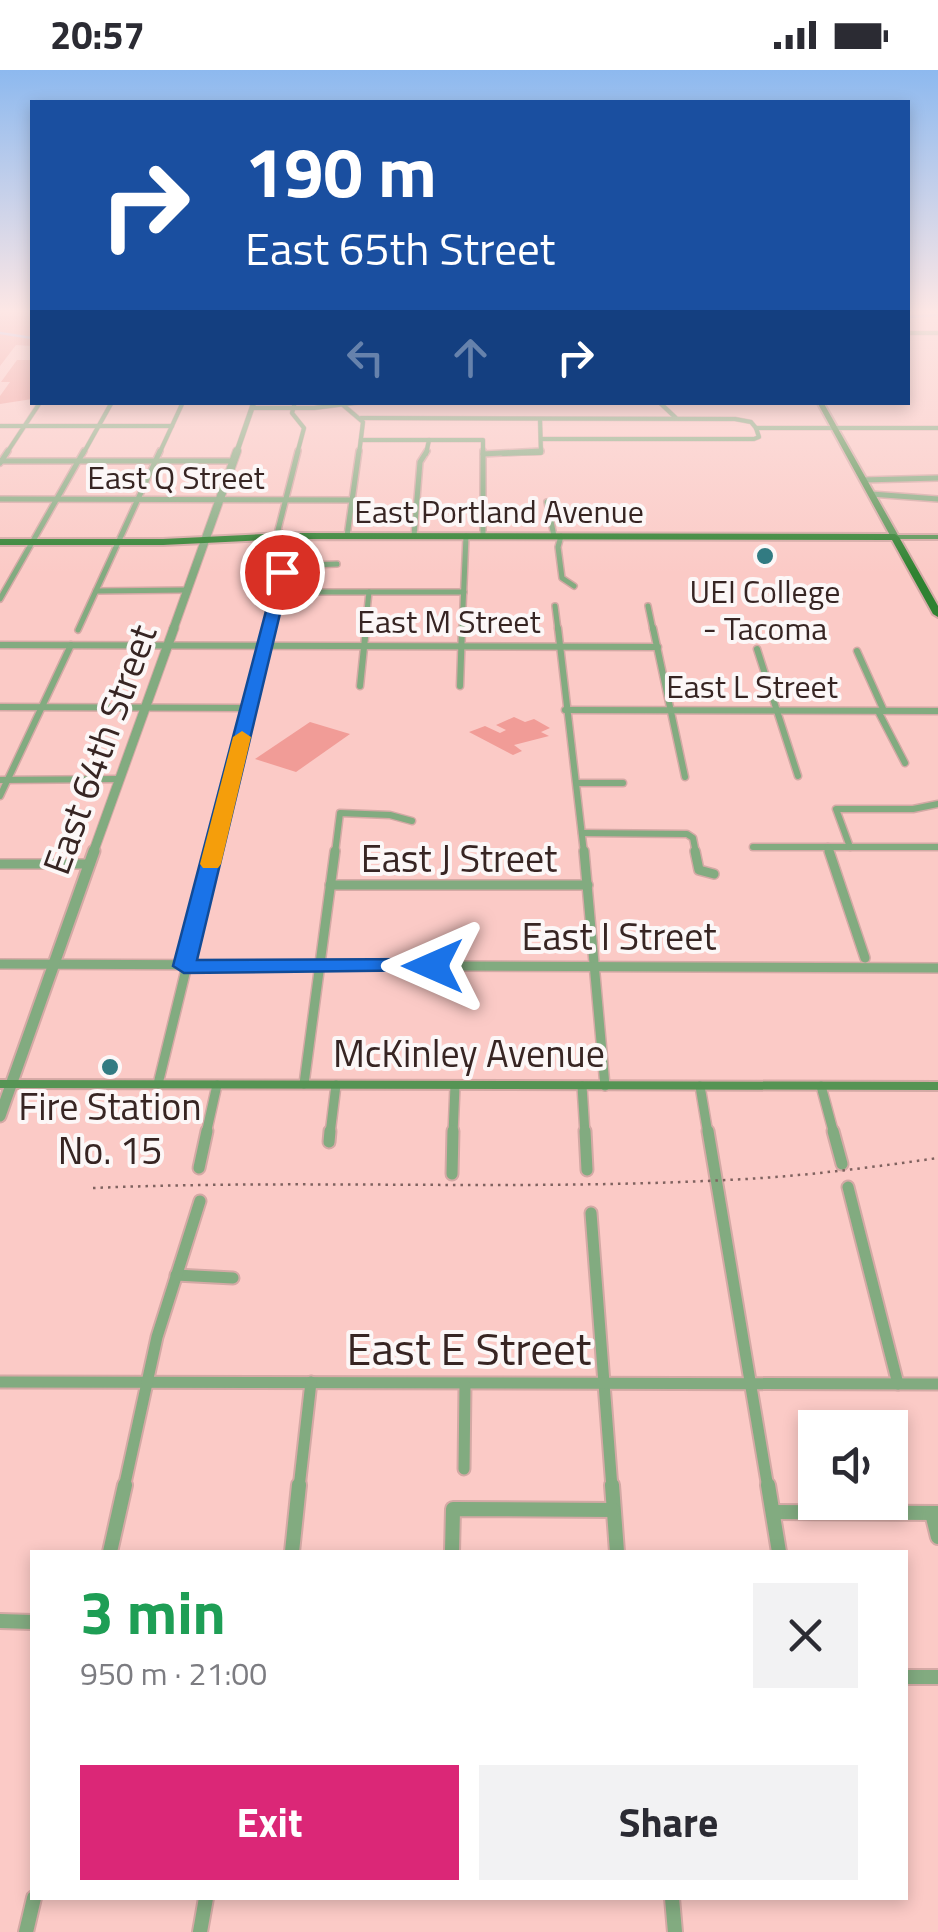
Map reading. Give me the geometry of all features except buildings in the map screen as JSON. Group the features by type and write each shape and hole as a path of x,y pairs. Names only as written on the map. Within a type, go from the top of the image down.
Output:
{"main road":[{"path":"822,405 938,614"},
{"name":"East Portland Avenue","path":"0,542 284,536 938,538"},
{"name":"McKinley Avenue","path":"6,1084 938,1086"}],"street":[{"path":"0,462 39,405"},
{"path":"0,598 110,405"},
{"path":"78,630 182,405"},
{"path":"253,406 344,405 361,418 740,419 756,428 938,428"},
{"path":"662,405 676,418"},
{"name":"East 64th Street","path":"0,1116 6,1084 54,964 253,406"},
{"path":"158,1084 284,566 288,540 278,530 304,428 294,406"},
{"path":"347,536 361,418"},
{"path":"483,454 540,454 540,418"},
{"path":"0,426 172,426"},
{"path":"541,440 754,440 759,437 756,428"},
{"path":"361,440 482,440 483,536"},
{"path":"414,536 420,462 429,440"},
{"path":"0,462 233,461"},
{"path":"862,480 938,478"},
{"path":"871,494 938,499"},
{"name":"East Q Street","path":"0,499 352,500"},
{"path":"547,502 557,536 562,578 574,586"},
{"path":"460,686 466,536"},
{"path":"284,566 338,564"},
{"path":"96,591 188,590"},
{"path":"278,592 464,592"},
{"path":"360,686 370,592"},
{"path":"555,606 588,886 606,1086"},
{"path":"648,606 685,777"},
{"name":"East M Street","path":"0,645 658,647"},
{"path":"0,796 4,780 71,645"},
{"path":"757,649 798,776"},
{"path":"856,651 905,763"},
{"path":"0,708 249,708"},
{"name":"East L Street","path":"565,710 938,711"},
{"path":"4,780 120,780"},
{"path":"577,783 623,783"},
{"path":"850,847 836,808 913,809 938,804"},
{"path":"304,1084 340,813 380,814 412,821"},
{"name":"East J Street","path":"582,833 688,834 694,838 699,870 714,874"},
{"path":"753,847 938,847"},
{"path":"828,847 865,958"},
{"path":"0,864 90,864"},
{"name":"East J Street","path":"330,885 588,886"},
{"name":"East I Street","path":"0,964 938,968"},
{"path":"199,1168 218,1084"},
{"path":"329,1142 336,1084"},
{"path":"452,1174 455,1086"},
{"path":"582,1086 587,1170"},
{"path":"700,1086 780,1550"},
{"path":"821,1086 842,1164"},
{"path":"848,1187 898,1384"},
{"path":"110,1550 147,1384 200,1201"},
{"path":"591,1212 617,1550"},
{"path":"176,1275 233,1278"},
{"path":"292,1550 310,1382"},
{"name":"East E Street","path":"1,1384 938,1384"},
{"path":"464,1469 465,1384"},
{"path":"452,1550 453,1510 614,1510"},
{"path":"773,1512 935,1513 938,1538"},
{"path":"0,1621 30,1622"},
{"path":"908,1677 938,1677"},
{"path":"26,1932 34,1900"},
{"path":"200,1932 206,1900"},
{"path":"672,1900 674,1932"}],"shaded area":[{"path":"0,399 30,399 30,399 0,404"},
{"path":"514,717 525,722 534,719 550,728 541,732 549,736 514,745 522,751 513,755 469,732 485,726 500,733 506,730 496,725"},
{"path":"310,722 350,734 296,772 255,759"}],"railway":[{"path":"93,1188 647,1183 779,1177 938,1158"}],"slow traffic":[{"path":"210,864 242,737"}],"place":[{"name":"UEI College - Tacoma","path":"765,556"},
{"name":"Fire Station No. 15","path":"110,1067"}],"route":[{"path":"282,572 184,966 433,966"}]}
